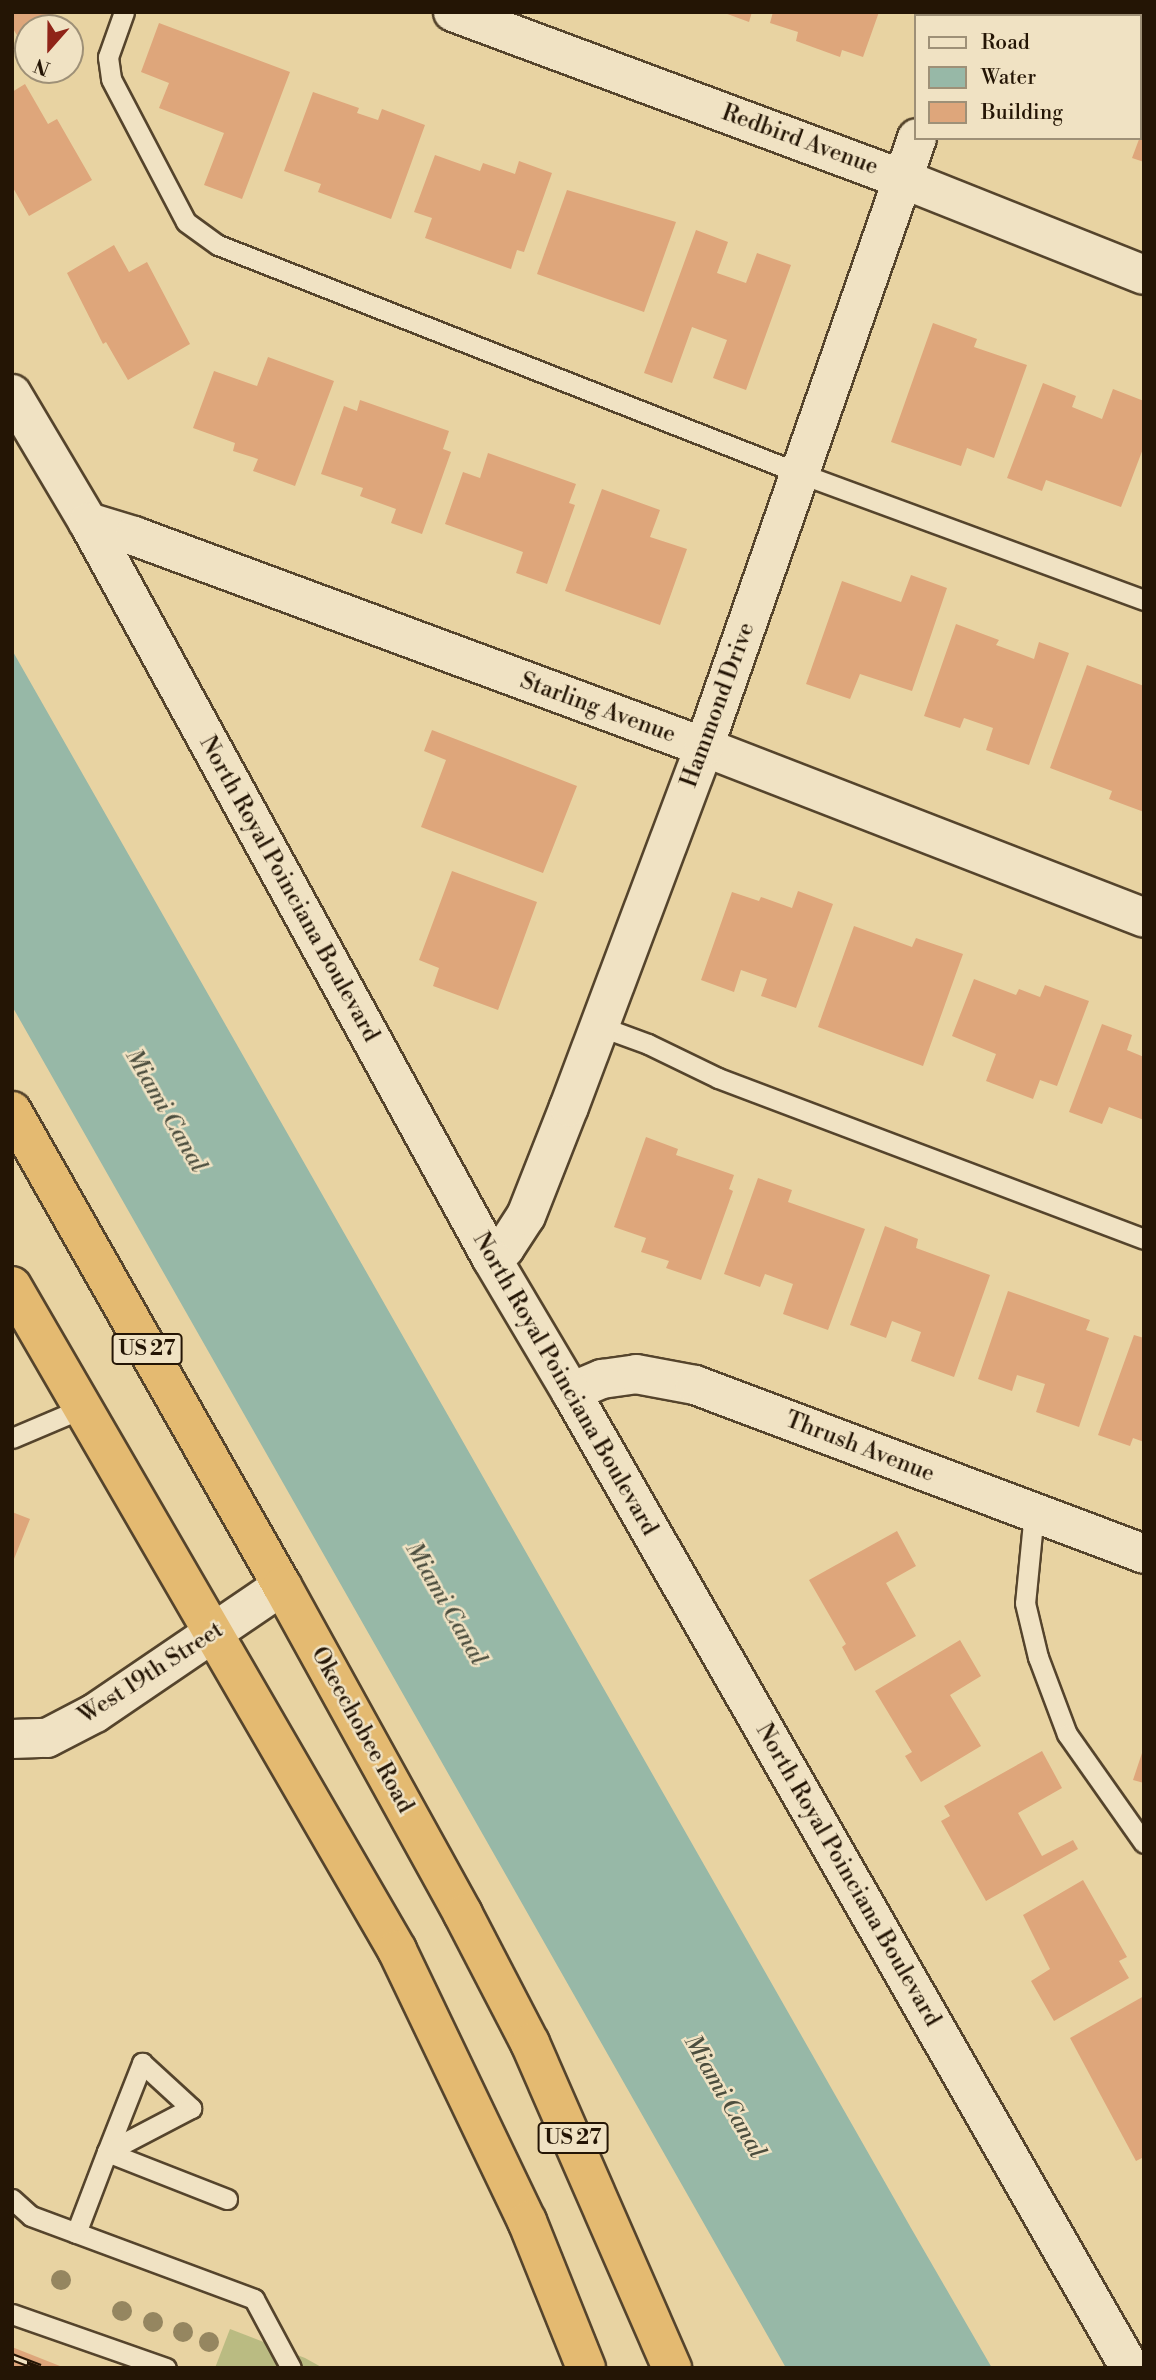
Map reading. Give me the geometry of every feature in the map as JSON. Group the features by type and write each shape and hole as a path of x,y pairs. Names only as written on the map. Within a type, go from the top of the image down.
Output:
{"highway":[{"name":"Okeechobee Road","path":"12,1111 282,1586 463,1914 530,2043 672,2368"},
{"path":"12,1286 397,1950 527,2221 586,2368"}],"street":[{"name":"Redbird Avenue","path":"453,12 903,178 1144,275"},
{"name":"Hammond Drive","path":"492,1259 505,1248 526,1216 599,1026 704,747 916,140"},
{"name":"North Royal Poinciana Boulevard","path":"12,394 89,522 492,1259 571,1392 1130,2368"},
{"name":"Starling Avenue","path":"89,522 134,536 704,747 1144,918"},
{"name":"Thrush Avenue","path":"571,1392 602,1378 636,1374 695,1385 1144,1554"},
{"name":"West 19th Street","path":"12,1738 47,1738 95,1713 282,1586"}],"lane":[{"path":"124,12 108,57 111,79 186,222 218,245 799,473 1144,600"},
{"path":"599,1026 648,1044 718,1078 1144,1239"},
{"path":"12,1438 83,1408"},
{"path":"1034,1512 1025,1603 1038,1657 1067,1734 1144,1843"},
{"path":"76,2232 112,2139 142,2063 191,2108 107,2152"},
{"path":"107,2152 227,2199"},
{"path":"12,2200 32,2216 254,2299 291,2368"},
{"path":"12,2314 166,2368"}],"green space":[{"path":"230,2329 305,2358 323,2368 215,2368"}],"water":[{"name":"Miami Canal","path":"12,650 992,2368 786,2368 12,1006"}],"building":[{"path":"12,12 53,14 14,14 14,30"},
{"path":"722,12 752,12 749,22"},
{"path":"773,12 879,12 863,57 842,50 840,57 796,41 798,32 770,23"},
{"path":"159,23 290,72 242,199 204,185 224,133 159,108 169,83 141,72"},
{"path":"25,84 48,124 57,119 92,180 29,216 12,186 12,92"},
{"path":"313,92 359,108 357,113 378,120 382,109 425,125 391,219 318,192 321,184 284,171"},
{"path":"1144,126 1144,162 1132,158 1139,140 1142,140"},
{"path":"435,155 480,171 483,163 515,174 519,161 552,173 524,252 517,250 511,269 425,238 432,218 414,212"},
{"path":"567,190 676,222 644,312 537,274"},
{"path":"696,230 728,242 717,273 746,283 757,253 791,265 746,390 713,378 727,340 692,327 672,383 644,373"},
{"path":"114,245 129,272 147,262 190,344 128,380 106,342 103,344 67,273"},
{"path":"933,323 977,339 974,347 1027,365 994,458 967,448 961,466 891,442"},
{"path":"268,357 334,381 295,486 253,471 258,459 233,451 235,443 193,428 214,371 257,386"},
{"path":"1043,383 1076,396 1072,407 1102,419 1113,389 1144,401 1144,446 1121,507 1046,480 1042,491 1007,478"},
{"path":"360,400 449,431 443,449 451,452 422,534 391,523 396,509 360,496 363,488 321,474 344,406 357,411"},
{"path":"488,453 576,484 569,503 575,505 547,584 516,573 523,552 445,524 463,472 480,478"},
{"path":"602,489 660,510 650,537 687,549 660,625 565,591"},
{"path":"911,575 947,588 912,691 860,674 850,699 806,684 842,581 901,602"},
{"path":"956,624 999,640 996,645 1034,659 1039,642 1069,653 1029,765 986,750 993,728 964,718 960,728 924,716"},
{"path":"1087,665 1144,686 1144,812 1109,799 1112,791 1050,768"},
{"path":"432,730 577,786 543,873 421,827 446,760 424,751"},
{"path":"452,871 537,902 498,1010 433,986 439,968 419,960"},
{"path":"798,891 833,904 796,1008 761,996 767,979 741,970 734,992 701,980 732,892 759,901 761,897 792,908"},
{"path":"854,926 912,947 916,938 963,954 923,1066 818,1027"},
{"path":"974,979 1016,995 1019,989 1040,997 1045,985 1089,1001 1057,1086 1040,1080 1033,1099 986,1081 996,1054 952,1036"},
{"path":"1102,1024 1132,1035 1127,1050 1144,1057 1144,1120 1109,1107 1102,1124 1069,1112"},
{"path":"646,1137 678,1149 676,1155 734,1175 729,1189 733,1191 701,1280 666,1268 669,1261 641,1252 646,1238 614,1227"},
{"path":"758,1178 792,1190 788,1202 865,1229 828,1330 783,1314 793,1284 765,1274 760,1287 724,1274"},
{"path":"885,1226 918,1239 916,1248 990,1275 954,1377 911,1361 921,1332 892,1321 886,1338 850,1325"},
{"path":"1008,1291 1090,1320 1086,1330 1109,1338 1079,1427 1036,1412 1045,1384 1017,1375 1012,1391 978,1379"},
{"path":"1134,1335 1144,1338 1144,1442 1133,1438 1130,1446 1098,1435"},
{"path":"12,1512 30,1519 12,1564"},
{"path":"897,1531 916,1566 886,1583 916,1636 855,1671 842,1647 846,1644 809,1580"},
{"path":"960,1640 981,1676 950,1695 981,1746 921,1782 905,1756 912,1752 875,1691"},
{"path":"1042,1751 1062,1788 1018,1813 1042,1856 1073,1840 1078,1849 986,1901 941,1821 950,1816 944,1806"},
{"path":"1144,1751 1144,1783 1133,1780"},
{"path":"1083,1880 1127,1957 1119,1961 1129,1978 1054,2021 1031,1981 1050,1969 1023,1915"},
{"path":"1144,1996 1144,2157 1136,2161 1070,2038"},
{"path":"12,2347 65,2368 12,2368"}],"railway":[{"path":"12,2357 40,2368"}]}
